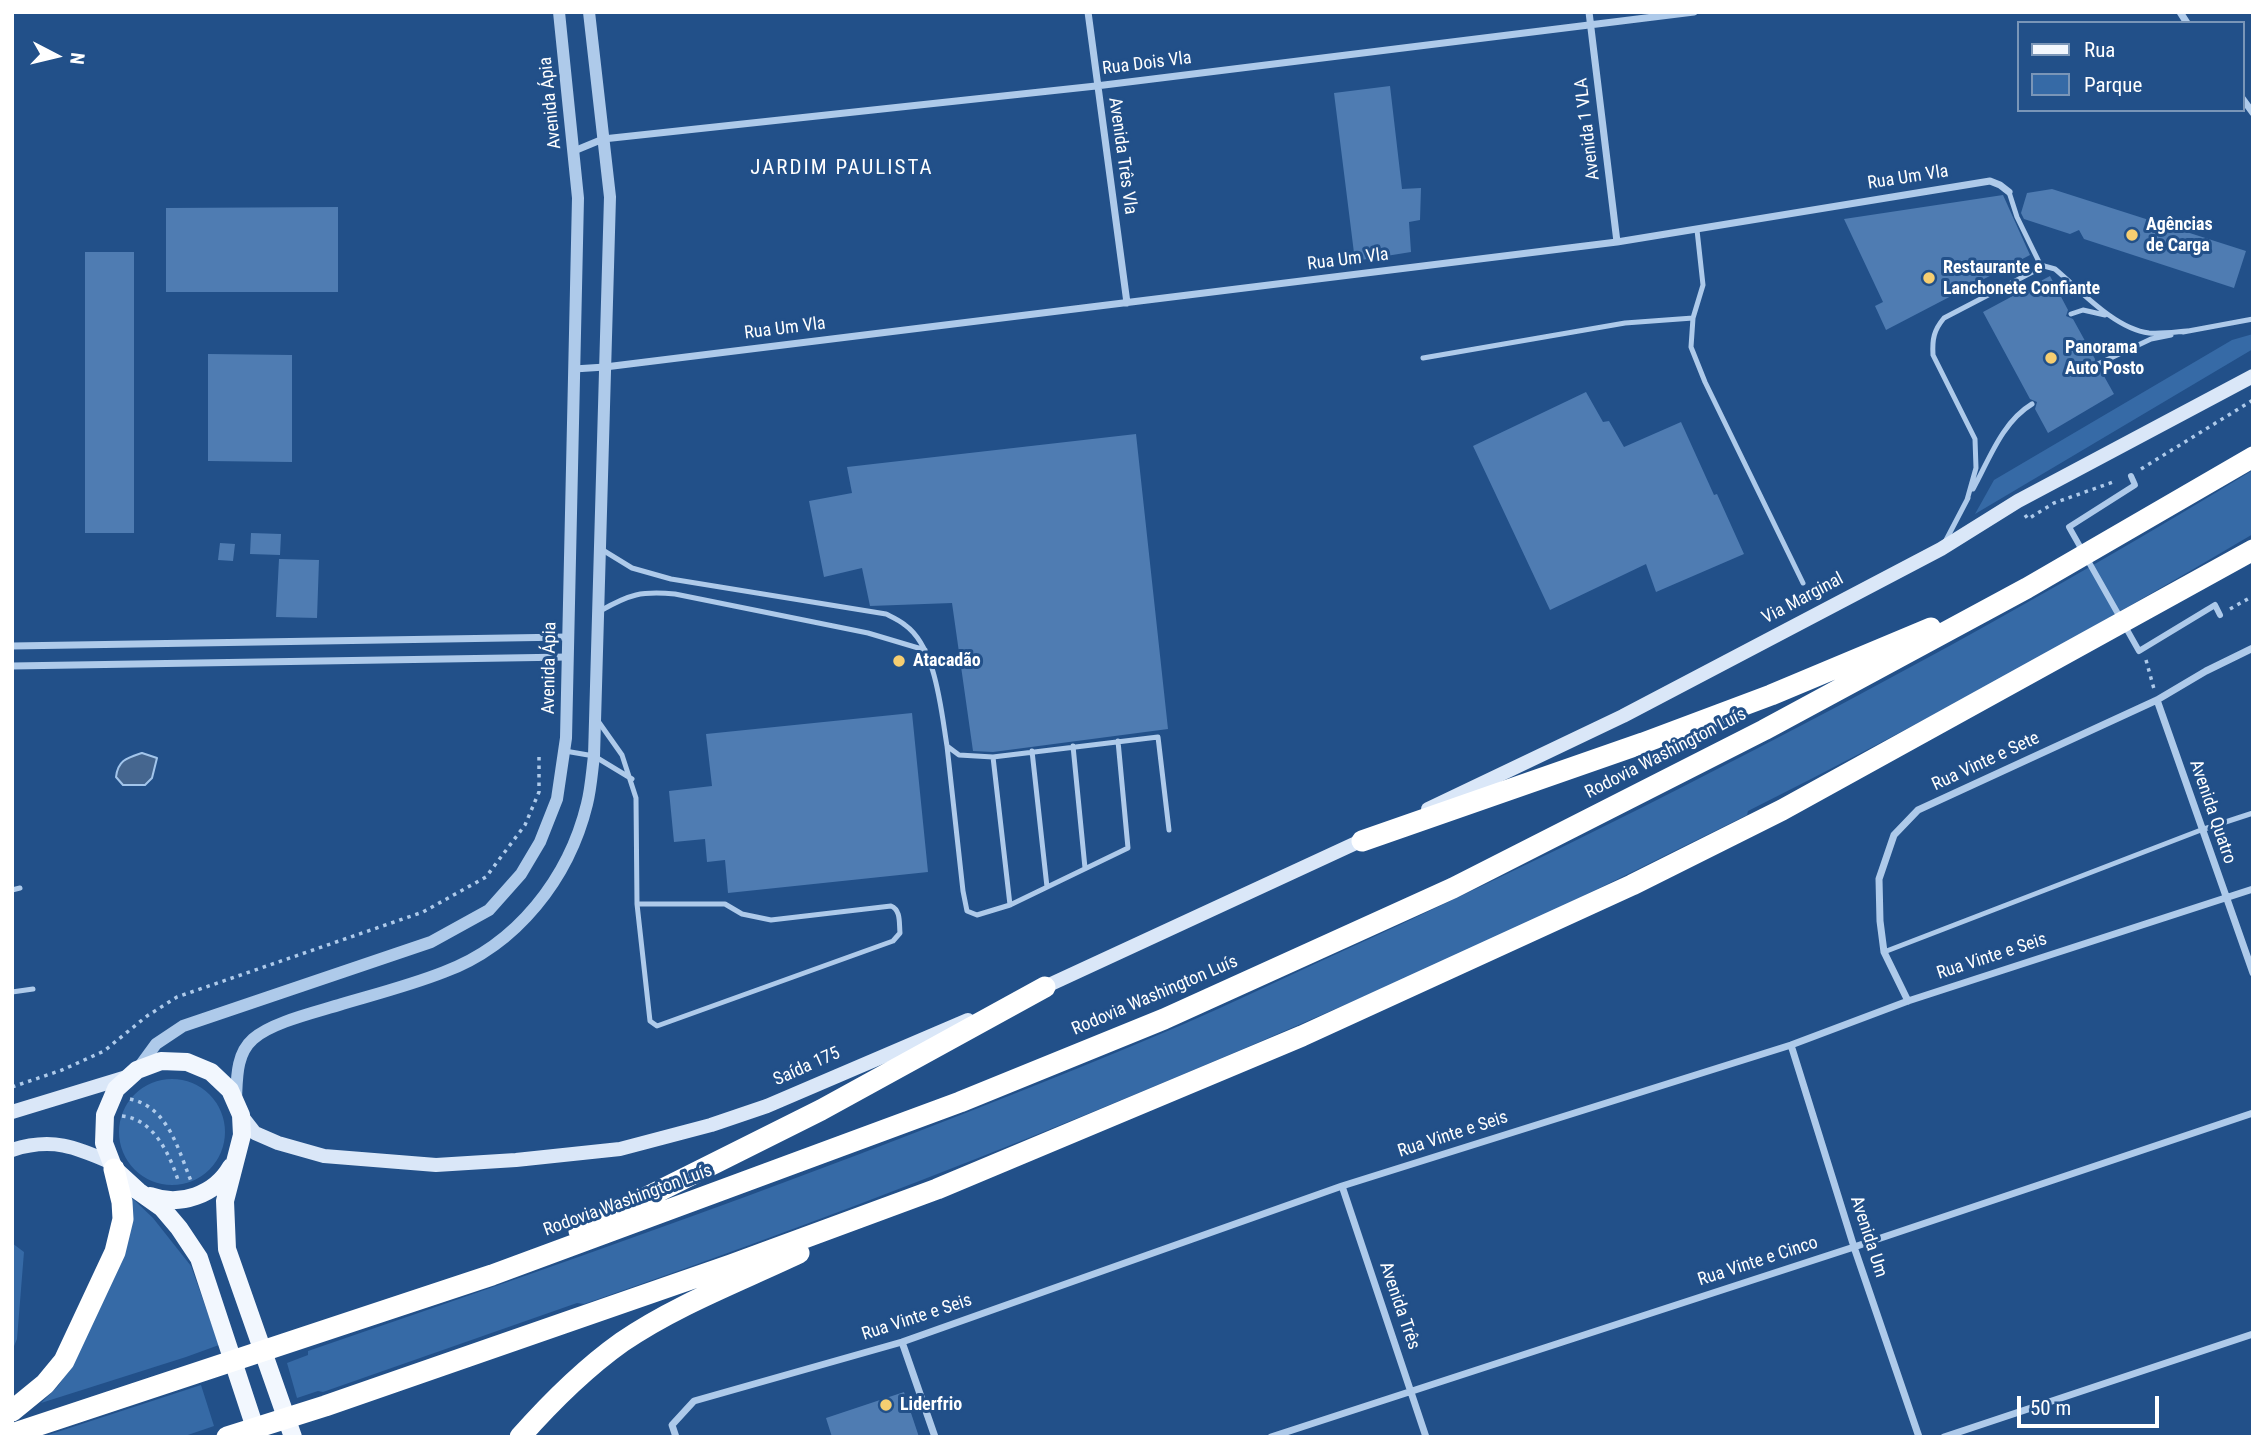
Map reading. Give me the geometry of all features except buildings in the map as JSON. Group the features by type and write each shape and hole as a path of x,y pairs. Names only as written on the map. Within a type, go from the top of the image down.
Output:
{"highway":[{"name":"Rodovia Washington Luís","path":"12,1434 492,1275 960,1102 1164,1019 1452,888 1764,730 2027,588 2253,457"},
{"path":"520,1437 580,1375 623,1342 671,1313 937,1189 1290,1041 1632,885 1782,810 2253,550"},
{"path":"1362,841 1643,744 1771,695 2027,588"},
{"path":"492,1275 821,1110 1045,987"},
{"path":"12,1411 45,1384 64,1361 115,1252 123,1219 122,1202 113,1166"},
{"path":"228,1437 731,1265 937,1189"}],"main road":[{"name":"Via Marginal","path":"1362,841 1623,716 1941,549 2018,501 2253,376"},
{"name":"Saída 175","path":"238,1108 255,1133 278,1143 324,1156 436,1165 620,1149 711,1125 767,1106 1045,987 1362,841"},
{"path":"12,1112 134,1073 161,1061 187,1062 211,1072 230,1090 238,1108 242,1135 225,1201 227,1249 293,1437"},
{"path":"113,1166 104,1143 105,1115 116,1089 134,1073"},
{"path":"12,1150 39,1144 55,1144 85,1151 113,1166 138,1191 162,1208 199,1258 258,1437"},
{"path":"138,1191 160,1200 185,1200 207,1192 226,1176 238,1155"}],"street":[{"name":"Avenida Ápia","path":"134,1073 156,1044 183,1026 431,942 489,910 521,874 540,842 557,799 564,751 568,657 578,198 559,12"},
{"path":"238,1108 240,1058 253,1039 281,1023 446,972 481,954 514,930 550,890 570,850 587,804 594,756 610,197 589,12"},
{"name":"Avenida Três Vla","path":"1088,12 1127,303"},
{"name":"Avenida 1 VLA","path":"1589,12 1618,242"},
{"name":"Rua Dois Vla","path":"574,151 603,139 1096,86 1695,12"},
{"name":"Rua Um Vla","path":"574,369 605,368 1618,242 1990,181 2009,192"},
{"path":"2131,476 2135,485 2069,527 2139,650 2216,605 2220,615"},
{"path":"12,646 568,637"},
{"name":"Rua Vinte e Sete","path":"1908,1001 1884,951 1879,879 1895,835 1918,810 2157,700 2206,671 2253,648"},
{"path":"12,666 568,657"},
{"name":"Avenida Quatro","path":"2157,700 2253,973"},
{"name":"Rua Vinte e Seis","path":"676,1437 672,1425 694,1401 902,1342 1342,1186 1791,1045 1908,1001 2253,889"},
{"name":"Avenida Um","path":"1791,1045 1854,1247 1919,1437"},
{"name":"Rua Vinte e Cinco","path":"1271,1437 1854,1247 2253,1113"},
{"name":"Avenida Três","path":"1342,1186 1426,1437"},
{"path":"1944,1437 2253,1334"},
{"path":"902,1342 935,1437"}],"lane":[{"name":"Rua Um Vla","path":"2009,192 2017,216 2041,266"},
{"path":"1697,230 1703,285 1693,318 1691,347 1705,382 1803,583"},
{"path":"1967,500 1976,468 1975,439 1933,355 1932,341 1936,328 1944,318 2041,266 2055,269 2114,319"},
{"path":"2071,314 2091,310 2138,331 2150,333 2187,331"},
{"path":"1423,358 1625,323 1693,318"},
{"path":"2098,365 2151,339 2253,319"},
{"path":"1941,549 2005,430 2015,417 2032,404"},
{"path":"600,548 632,568 671,579 886,614 907,626 925,650 937,689 947,746 967,911 977,915 1010,905 1128,848 1118,741"},
{"path":"598,612 622,598 647,592 676,594 868,633 925,650"},
{"path":"594,715 622,755 636,798 637,904 650,1021 657,1026 892,941 900,933 898,914 891,906 772,920 742,914 725,904 637,904"},
{"path":"947,746 959,755 993,757 1158,737 1170,830"},
{"path":"1073,746 1086,868"},
{"path":"564,751 594,756 632,779"},
{"path":"1032,751 1047,887"},
{"path":"993,757 1010,905"},
{"path":"1884,951 2201,830 2253,813"},
{"path":"12,890 20,888"},
{"path":"12,992 33,989"}],"path":[{"path":"2220,419 2253,400"},
{"path":"2220,615 2253,596"},
{"path":"2156,654 2145,660 2157,700"},
{"path":"12,1087 62,1070 104,1051 147,1016 177,997 423,912 486,877 525,825 538,792 539,757"}],"green space":[{"path":"2253,334 2253,349 1975,514 1994,480 2232,340"},
{"path":"2253,470 2253,534 2129,607 1939,711 1748,811 1747,815 1605,886 1353,1001 1027,1139 695,1265 584,1304 577,1303 323,1392 297,1398 287,1363 308,1355 308,1351 639,1235 968,1112 1184,1024 1442,905 1641,808 1874,687 2103,560"},
{"path":"172,1079 192,1083 209,1095 221,1112 225,1132 221,1152 209,1169 192,1181 172,1185 152,1181 135,1169 123,1152 119,1132 123,1112 135,1095 152,1083"},
{"path":"131,1197 153,1218 191,1266 219,1345 41,1403 58,1386 72,1365"},
{"path":"12,1243 24,1252 17,1339 12,1351"},
{"path":"201,1385 214,1426 182,1437 42,1437"}],"shaded area":[{"path":"142,753 157,758 152,778 145,785 123,785 116,777 121,763"}],"place":[{"name":"Agências de Carga","path":"2132,235"},
{"name":"Restaurante e Lanchonete Confiante","path":"1929,278"},
{"name":"Panorama Auto Posto","path":"2051,358"},
{"name":"Atacadão","path":"899,661"},
{"name":"Liderfrio","path":"886,1405"}],"district":[{"name":"JARDIM PAULISTA","path":"842,169"}]}
